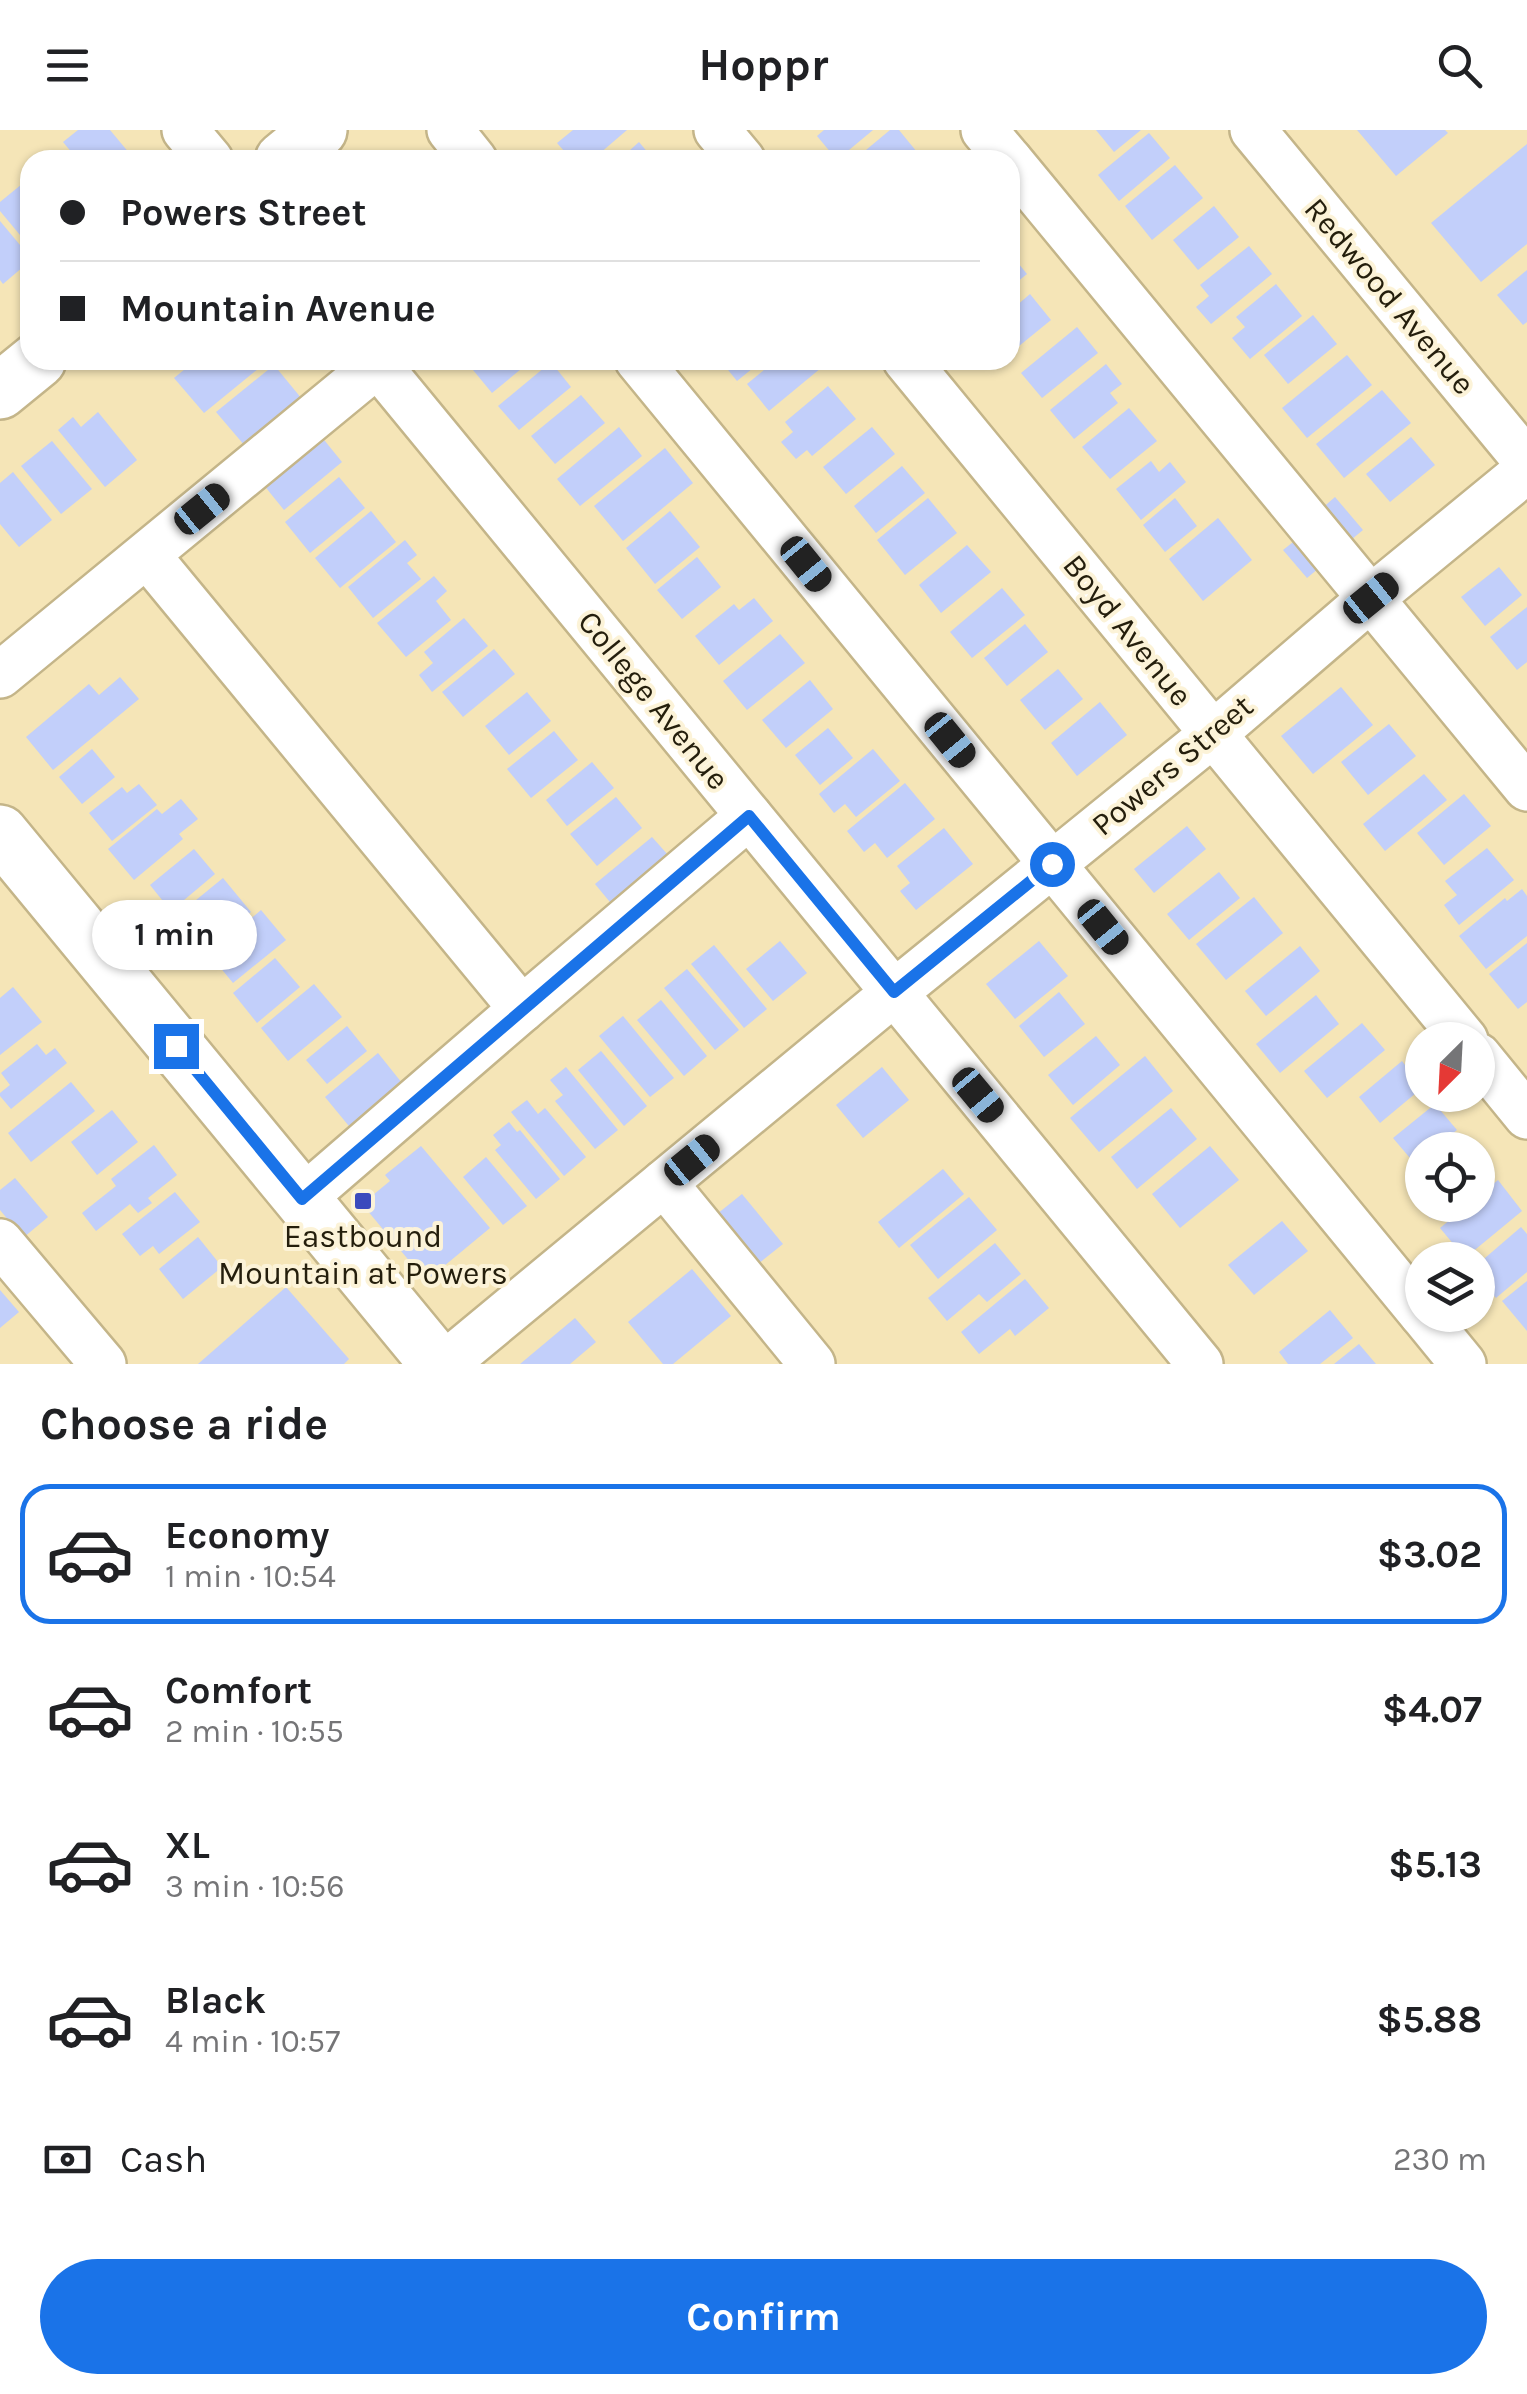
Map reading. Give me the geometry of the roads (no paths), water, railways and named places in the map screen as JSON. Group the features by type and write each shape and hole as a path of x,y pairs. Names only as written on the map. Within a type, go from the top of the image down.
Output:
{"main road":[{"path":"296,150 320,130"},
{"path":"0,391 26,370"},
{"path":"0,833 442,1364"}],"street":[{"path":"185,130 202,150"},
{"path":"450,130 466,150"},
{"path":"717,130 734,150"},
{"path":"984,130 1001,150"},
{"name":"Redwood Avenue","path":"1254,130 1527,462"},
{"path":"1020,173 1527,788"},
{"path":"0,675 366,370"},
{"name":"College Avenue","path":"383,370 1200,1364"},
{"path":"646,370 1405,1293"},
{"name":"Boyd Avenue","path":"914,370 1450,1022"},
{"name":"Powers Street","path":"442,1364 1213,734 1527,470"},
{"path":"147,554 522,1009"},
{"path":"302,1199 749,816"},
{"path":"1495,1077 1527,1116"},
{"path":"664,1183 812,1364"},
{"path":"0,1242 103,1364"},
{"path":"1437,1332 1463,1364"}],"place":[{"name":"Eastbound Mountain at Powers","path":"363,1201"}]}
